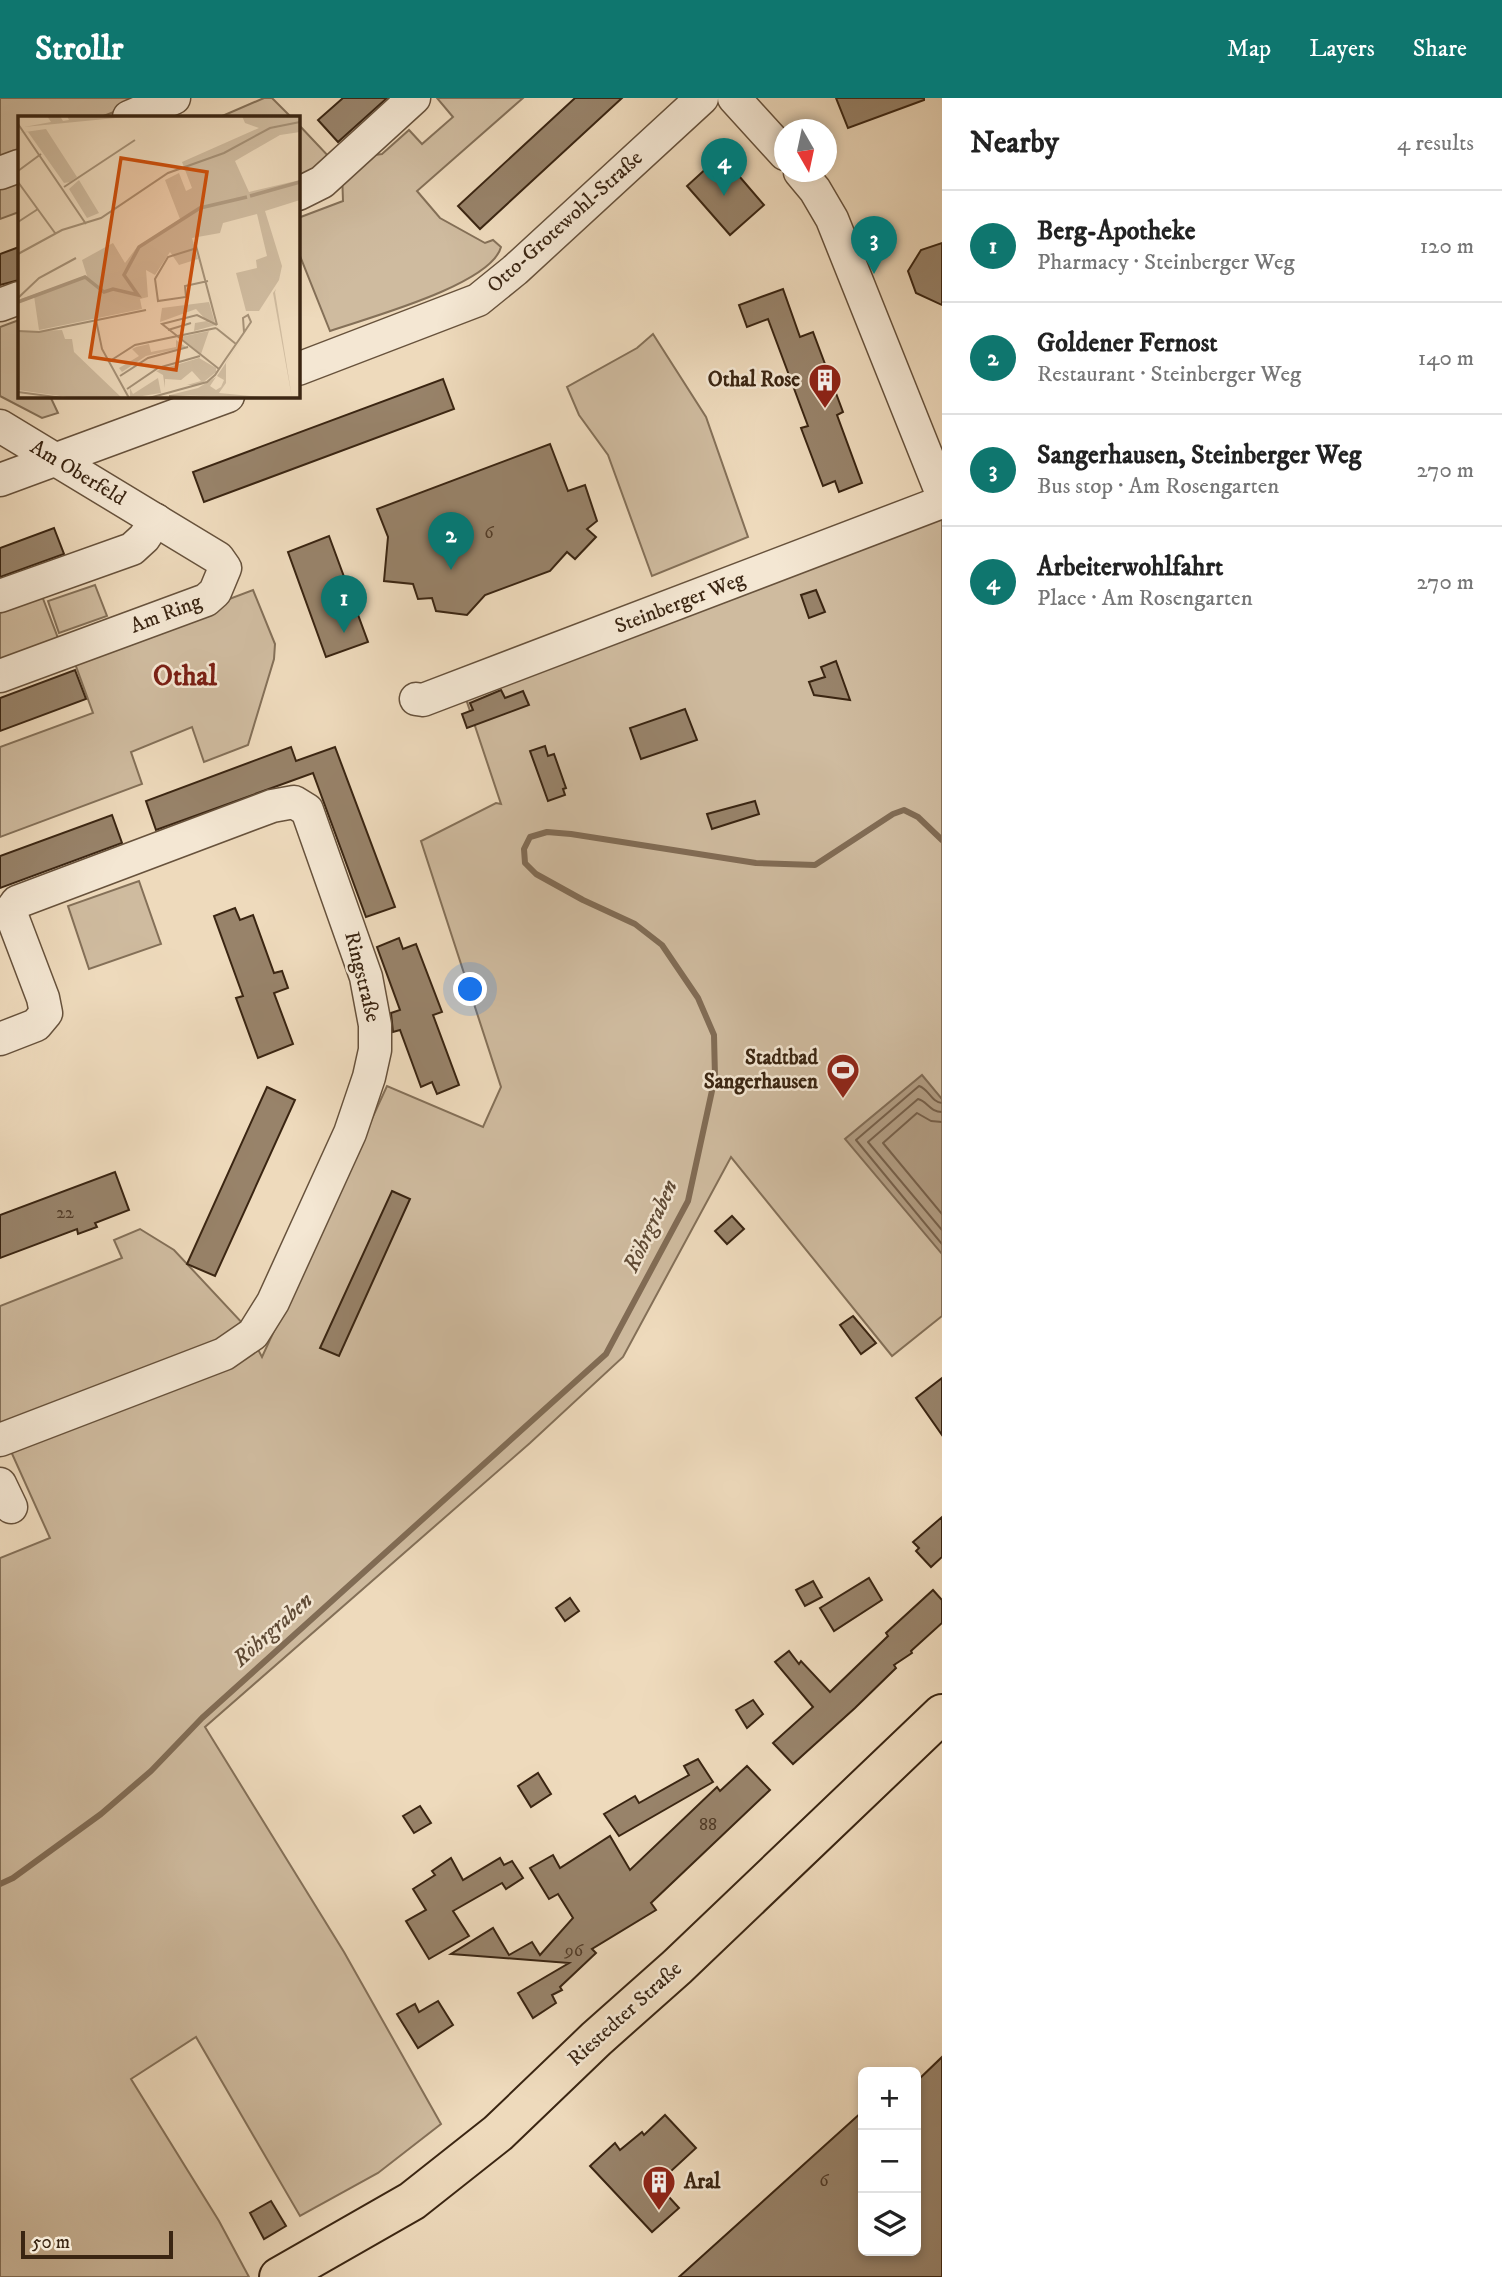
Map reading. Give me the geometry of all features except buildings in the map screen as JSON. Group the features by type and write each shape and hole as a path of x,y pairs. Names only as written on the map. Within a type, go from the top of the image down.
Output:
{"main road":[{"name":"Riestedter Straße","path":"279,2277 412,2201 498,2133 596,2039 677,1967 942,1714"}],"street":[{"path":"131,116 174,98"},
{"path":"299,194 322,182 414,98"},
{"name":"Otto-Grotewohl-Straße","path":"299,369 478,300 515,271 702,98"},
{"path":"734,98 774,142"},
{"path":"0,173 18,166"},
{"path":"808,182 832,219 942,494"},
{"path":"0,305 18,298"},
{"path":"0,480 225,397"},
{"name":"Am Oberfeld","path":"0,426 156,520"},
{"name":"Steinberger Weg","path":"416,699 423,699 640,618 942,502"},
{"path":"0,596 132,549 144,538 156,520"},
{"name":"Am Ring","path":"0,676 206,600 215,592 225,573 225,566 220,559 156,520"},
{"name":"Ringstraße","path":"0,1040 36,1025 46,1013 43,998 13,919 13,906 25,898 272,806 285,802 298,803 309,813 351,929 370,993 376,1041 369,1077 347,1139 273,1302 253,1335 217,1357 0,1440"}],"shaded area":[{"path":"0,98 150,98 104,116 18,116 18,149 0,156"},
{"path":"264,98 272,98 290,116 222,116"},
{"path":"437,98 523,98 417,191 440,218 485,243 493,240 501,247 492,261 452,287 398,309 330,331 299,254 299,218 343,201 342,172 359,157 382,154 409,130 422,144 453,117"},
{"path":"299,125 333,161 299,183"},
{"path":"18,174 18,212 0,219 0,181"},
{"path":"18,320 18,397 50,397 58,413 42,418 0,396 0,327"},
{"path":"653,334 706,417 748,537 652,576 608,455 579,415 567,387 637,348"},
{"path":"942,514 942,1316 892,1356 731,1157 623,1357 530,1443 205,1727 344,1952 441,2124 378,2173 300,2216 196,2037 131,2079 219,2221 249,2277 0,2277 0,1558 50,1538 0,1427 0,1306 122,1258 114,1240 140,1229 174,1250 246,1327 262,1357 387,1086 483,1127 501,1087 421,841 496,803 501,804 466,699"},
{"path":"95,585 107,616 59,633 48,601"},
{"path":"253,590 275,644 274,659 248,745 204,762 192,727 131,752 142,784 0,837 0,747 93,713 73,658"},
{"path":"42,596 61,646 0,668 0,613"},
{"path":"139,881 161,944 89,969 68,906"}],"water":[{"path":"922,1075 942,1099 942,1254 845,1139"}],"waterway":[{"name":"Röhrgraben","path":"0,1884 13,1878 101,1814 151,1771 202,1718 606,1354 688,1201 715,1077 714,1035 698,998 662,945 635,924 536,874 525,863 524,849 530,837 547,832 571,834 756,863 815,865 893,814 904,810 918,817 942,840"}],"place":[{"name":"Arbeiterwohlfahrt","path":"724,196"},
{"name":"Sangerhausen, Steinberger Weg","path":"874,274"},
{"name":"Othal Rose","path":"825,410"},
{"name":"Goldener Fernost","path":"451,570"},
{"name":"Berg-Apotheke","path":"344,633"},
{"name":"Stadtbad Sangerhausen","path":"843,1100"},
{"name":"Aral","path":"659,2212"}],"district":[{"name":"Othal","path":"185,676"}]}
